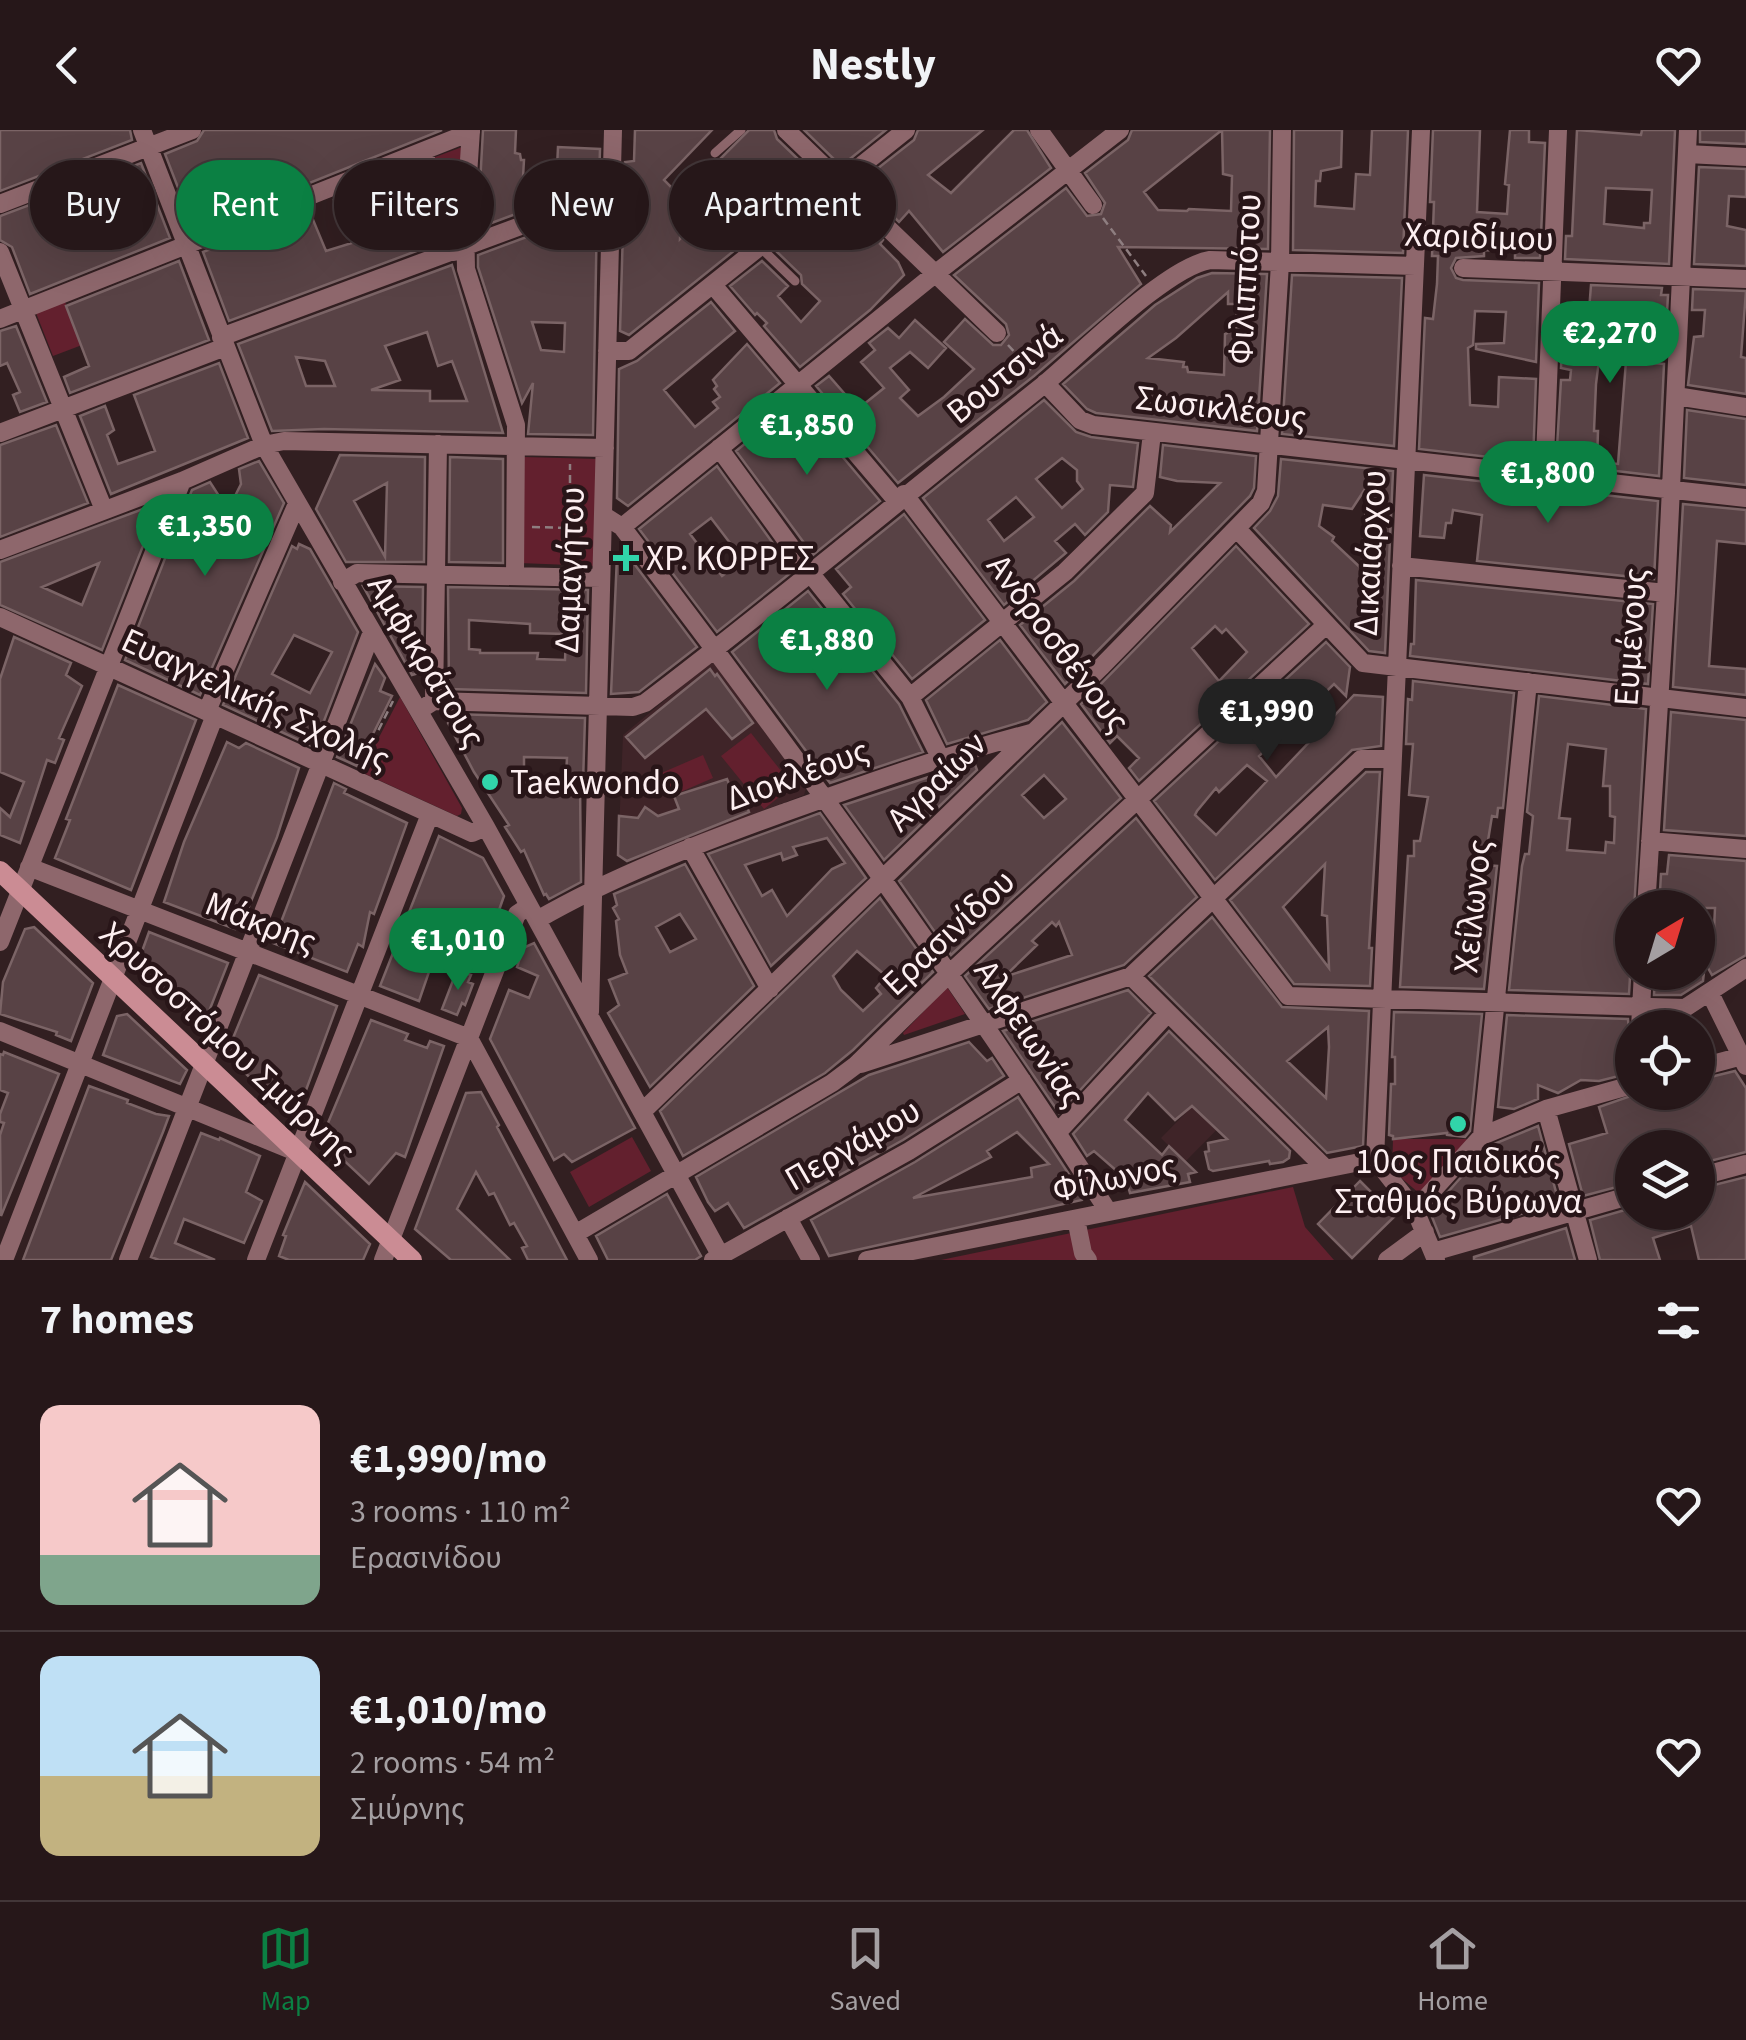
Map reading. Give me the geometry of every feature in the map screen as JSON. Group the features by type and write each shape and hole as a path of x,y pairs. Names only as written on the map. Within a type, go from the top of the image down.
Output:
{"street":[{"path":"0,204 145,139 192,130"},
{"name":"Δαμαγήτου","path":"613,160 614,130"},
{"path":"786,130 817,160"},
{"path":"868,160 906,130"},
{"path":"1038,130 1093,205"},
{"path":"622,527 1120,130"},
{"name":"Φιλιππότου","path":"1266,491 1280,263 1282,130"},
{"name":"Δικαιάρχου","path":"1374,1159 1421,130"},
{"path":"1545,458 1558,130"},
{"name":"Ευμένους","path":"1647,890 1672,490 1688,130"},
{"path":"314,196 471,131 468,160"},
{"name":"Αμφικράτους","path":"145,139 176,217"},
{"path":"424,152 427,160"},
{"path":"1687,154 1746,157"},
{"path":"896,235 996,334"},
{"path":"0,319 180,250"},
{"name":"Αμφικράτους","path":"189,250 264,446 403,683 427,706 486,826 590,1012 719,1258"},
{"path":"0,434 460,250 516,424 515,576"},
{"name":"Δαμαγήτου","path":"590,1012 611,250"},
{"path":"608,351 629,351 756,250"},
{"path":"0,252 104,510"},
{"name":"Χαριδίμου","path":"1210,260 1415,266"},
{"name":"Βουτσινά","path":"427,706 645,703 1045,384 1156,289 1193,263 1210,260"},
{"name":"Χαριδίμου","path":"1464,268 1746,279"},
{"name":"Ανδροσθένους","path":"713,285 900,497 1003,623 1288,996 1382,998"},
{"name":"Σωσικλέους","path":"1045,384 1080,420 1152,433 1746,498"},
{"path":"1676,396 1746,407"},
{"path":"910,698 1065,572 1145,493 1152,433"},
{"path":"0,550 264,446 284,442 605,448"},
{"path":"427,706 438,444"},
{"path":"719,448 810,573 910,698 940,757"},
{"path":"0,942 182,481"},
{"name":"Αγραίων","path":"642,1111 1237,529 1262,503 1266,491"},
{"path":"4,1260 211,713 296,506"},
{"name":"Αλφειωνίας","path":"603,515 622,527 826,798 985,1022 1108,1211"},
{"path":"1237,529 1363,663 1746,708"},
{"path":"1401,566 1666,593"},
{"path":"342,582 357,574 602,578"},
{"name":"Ευαγγελικής Σχολής","path":"1,619 472,833 486,826"},
{"name":"Ερασινίδου","path":"575,1234 832,1083 856,1065 1326,625"},
{"path":"128,1260 372,632"},
{"name":"Χείλωνος","path":"1482,1136 1528,682"},
{"name":"Διοκλέους","path":"533,913 690,847 940,757 1032,732"},
{"path":"856,1065 1132,976 1360,760 1392,760"},
{"path":"256,1260 430,814"},
{"path":"1650,841 1746,850"},
{"path":"690,847 770,988"},
{"name":"Μάκρης","path":"30,867 469,1038"},
{"name":"Χρυσοστόμου Σμύρνης","path":"0,871 299,1153 387,1250 412,1260"},
{"path":"387,1250 517,914 533,913"},
{"path":"1382,998 1684,1008 1746,968"},
{"path":"1132,976 1324,1167"},
{"path":"1640,1008 1641,990"},
{"path":"1710,993 1744,1059 1715,1065"},
{"path":"1058,1132 1168,1013"},
{"path":"0,1031 299,1153"},
{"path":"469,1038 589,1260"},
{"name":"Περγάμου","path":"719,1258 909,1151 1022,1080"},
{"path":"1416,1210 1482,1136 1546,1110 1615,1090"},
{"path":"1546,1110 1588,1260"},
{"path":"1374,1159 1416,1210 1435,1256 1615,1200"},
{"name":"Φίλωνος","path":"867,1260 1374,1159"},
{"path":"1715,1172 1746,1164"},
{"path":"788,1218 808,1259"},
{"path":"1076,1219 1088,1260"},
{"path":"1387,1260 1424,1232"}],"lane":[{"path":"715,153 741,130"},
{"path":"763,250 795,280"}],"path":[{"path":"1093,205 1156,289"},
{"path":"996,334 1045,384"},
{"path":"570,447 570,578"},
{"path":"516,528 570,528"},
{"path":"354,780 403,683"}],"shaded area":[{"path":"462,147 461,160 430,159"},
{"path":"65,302 82,345 53,356 36,313"},
{"path":"523,457 598,459 596,566 519,563"},
{"path":"712,661 807,785 804,795 629,862 618,855 623,735"},
{"path":"400,697 462,808 457,816 361,772"},
{"path":"751,733 793,786 764,809 721,756"},
{"path":"703,755 713,778 669,797 659,774"},
{"path":"947,987 965,1014 904,1035 903,1033"},
{"path":"1222,1076 1246,1100 1185,1162 1161,1138"},
{"path":"632,1137 651,1171 589,1207 570,1172"},
{"path":"1393,1139 1472,1139 1420,1194 1392,1170"},
{"path":"1293,1187 1305,1227 1334,1260 941,1260"}],"building":[{"path":"0,130 130,130 132,140 80,160 30,160 30,179 0,191"},
{"path":"204,130 442,130 367,160 334,160 334,173 314,181 314,160 176,160 176,182 165,154 197,141"},
{"path":"483,130 516,130 515,153 520,154 521,160 514,160 514,215 494,222 494,160 481,160"},
{"path":"635,130 712,130 683,160 669,160 669,175 664,180 669,185 669,250 735,250 629,335 620,331 622,250 649,250 649,160 634,160"},
{"path":"749,130 774,130 777,139 799,160 719,160"},
{"path":"804,130 886,130 848,160 835,160"},
{"path":"918,130 983,130 928,175 951,193 1014,130 1027,130 1051,168 943,252 909,211 899,222 896,219 896,160 888,160 914,140"},
{"path":"1132,130 1222,130 1270,130 1268,249 1118,247 1141,284 1034,376 898,483 816,386 829,376 858,409 884,388 861,362 875,350 869,343 888,328 899,338 915,320 946,348 928,368 910,352 890,368 909,390 900,398 918,416 944,397 974,369 944,342 965,319 993,345 1001,345 1009,335 1006,324 954,275 1066,188 1087,216 1101,214 1105,203 1085,173 1128,140","holes":["1222,130 1223,174 1232,176 1231,211 1158,210 1144,192"]},
{"path":"1294,130 1342,130 1341,167 1321,171 1320,181 1316,181 1315,206 1354,209 1356,174 1370,175 1372,130 1408,130 1403,253 1293,250"},
{"path":"1433,130 1480,130 1477,212 1507,214 1509,185 1505,184 1510,130 1529,130 1529,142 1545,143 1540,258 1515,258 1515,252 1484,250 1484,256 1456,258 1451,268 1456,278 1463,280 1539,283 1536,362 1476,349 1476,344 1504,343 1506,312 1475,311 1473,345 1468,348 1470,405 1498,407 1499,377 1536,379 1533,462 1419,449 1425,318 1433,319 1437,284 1438,256 1432,256 1434,202 1430,202"},
{"path":"1577,130 1641,135 1642,130 1675,130 1669,264 1565,259 1566,236 1572,236","holes":["1606,188 1652,190 1650,223 1644,223 1644,228 1604,224"]},
{"path":"1700,130 1746,130 1746,144 1700,142"},
{"path":"558,147 600,149 600,160 557,160"},
{"path":"1699,167 1746,169 1746,197 1729,196 1727,226 1746,230 1746,266 1694,264"},
{"path":"156,202 170,238 156,244"},
{"path":"30,205 30,250 140,250 30,294 12,247 0,240 0,216"},
{"path":"314,222 326,251 419,250 229,321 203,252 314,250"},
{"path":"514,242 514,250 596,250 593,435 528,434 533,383 522,403 478,267 478,255","holes":["532,322 565,323 564,352 541,350"]},
{"path":"775,250 886,250 904,275 870,310 800,367 764,326 767,323 730,286 762,261 788,286 778,296 801,322 820,301 802,284 801,275"},
{"path":"179,261 209,340 70,393 64,377 89,366 66,306"},
{"path":"452,265 503,433 272,431 238,344","holes":["427,332 438,366 452,361 467,401 430,401 430,391 371,390 400,380 385,346","296,357 325,361 335,386 306,386"]},
{"path":"1212,273 1267,274 1257,431 1087,409 1063,384 1155,305","holes":["1228,292 1228,304 1237,304 1236,329 1225,334 1224,375 1188,372 1184,362 1148,358"]},
{"path":"1292,275 1402,278 1394,446 1282,434"},
{"path":"1591,285 1662,288 1661,295 1668,295 1667,313 1605,312 1596,384 1597,462 1618,464 1626,361 1664,364 1659,476 1556,464 1561,380 1570,380 1571,370 1561,368 1563,310 1589,311"},
{"path":"1693,289 1746,291 1741,357 1746,358 1746,394 1688,385 1694,337 1703,336 1705,310 1692,310"},
{"path":"711,302 735,331 664,390 695,427 718,408 713,402 720,397 713,380 747,344 780,383 628,506 617,498 619,369 637,361"},
{"path":"16,326 47,402 20,412 13,395 20,392 7,363 0,366 0,331"},
{"path":"219,363 248,438 111,494 80,416 105,406 114,430 107,435 118,464 155,451 134,395"},
{"path":"1044,400 1076,432 1138,443 1133,487 1110,485 1108,512 1085,535 1075,524 1055,541 1066,553 1004,605 923,498","holes":["1062,458 1077,470 1077,481 1083,489 1062,508 1036,479","1016,497 1034,517 1004,541 988,520"]},
{"path":"796,402 880,501 813,555 736,451"},
{"path":"1687,410 1746,419 1746,485 1684,478"},
{"path":"56,425 88,503 0,537 0,445"},
{"path":"1163,445 1256,456 1254,488 1065,684 1020,625 1074,581 1150,506 1171,525 1170,532 1220,483 1160,477"},
{"path":"340,455 425,457 424,562 346,562 316,509","holes":["387,483 385,557 354,501"]},
{"path":"450,457 503,459 503,563 449,562"},
{"path":"1281,459 1393,471 1385,653 1369,651 1254,528 1278,496","holes":["1367,486 1363,570 1319,526 1323,505 1352,509"]},
{"path":"259,461 284,503 200,695 125,660 192,490 210,482 228,510 241,484 239,469"},
{"path":"717,466 793,571 717,632 639,529","holes":["711,518 743,560 722,576 690,534"]},
{"path":"1424,475 1658,501 1654,579 1477,561 1482,515 1453,510 1444,538 1420,536"},
{"path":"1683,504 1746,510 1746,544 1717,541 1709,666 1746,669 1746,695 1673,687"},
{"path":"143,509 154,518 102,650 0,605 0,562","holes":["99,563 82,605 42,587"]},
{"path":"904,514 985,620 912,679 843,594 851,587 836,569"},
{"path":"299,544 310,549 358,632 314,747 223,705 292,546 297,549","holes":["294,635 332,652 310,693 272,674"]},
{"path":"1236,546 1309,624 1139,781 1129,768 1139,758 1117,736 1110,743 1081,704","holes":["1215,626 1222,633 1226,629 1247,652 1219,681 1192,648"]},
{"path":"626,553 697,647 639,692 611,694 617,556"},
{"path":"1416,580 1653,604 1648,684 1410,656 1414,644"},
{"path":"363,586 423,587 422,672 412,675"},
{"path":"448,587 588,590 586,693 449,689","holes":["469,620 530,624 530,633 566,634 565,660 537,659 538,653 480,653 469,649"]},
{"path":"808,591 899,704 923,752 830,783 732,652"},
{"path":"14,637 71,663 66,675 82,686 59,738 64,740 55,763 47,760 20,843 0,835 0,808 10,817 24,782 0,772 0,679"},
{"path":"1000,640 1047,702 1028,720 947,744 926,700"},
{"path":"1326,642 1350,667 1346,696 1334,684 1259,756 1276,777 1354,695 1383,697 1381,746 1352,750 1215,880 1154,801","holes":["1247,765 1267,781 1216,835 1195,815 1216,788 1219,792"]},
{"path":"375,664 385,678 380,691 392,696 357,766 337,757"},
{"path":"710,669 753,723 732,739 706,709 645,758 626,737"},
{"path":"1413,681 1514,693 1503,808 1498,808 1497,817 1492,816 1484,865 1497,866 1484,989 1400,987 1408,856 1414,856 1414,841 1420,841 1428,797 1409,795 1413,744 1406,744"},
{"path":"118,685 196,720 131,890 55,858 70,820 66,819"},
{"path":"1539,696 1646,709 1635,890 1615,890 1615,990 1629,990 1629,994 1509,990 1522,866 1525,854 1529,854 1533,816 1527,812","holes":["1568,744 1606,749 1603,786 1610,786 1614,843 1606,842 1605,853 1567,850 1570,819 1559,818"]},
{"path":"1671,712 1746,720 1746,836 1664,830"},
{"path":"452,714 585,718 583,783 580,782 581,882 549,899 544,895 524,850 521,852 505,827 509,825 448,723","holes":["524,757 567,758 565,793 524,793"]},
{"path":"1062,722 1121,798 951,955 899,881","holes":["1044,775 1066,799 1044,818 1022,795"]},
{"path":"227,742 239,748 246,743 299,768 277,837 246,914 235,929 164,902 184,842"},
{"path":"974,762 977,770 884,860 844,805"},
{"path":"1366,772 1380,772 1370,986 1294,984 1230,900","holes":["1325,864 1322,915 1327,916 1329,968 1283,907"]},
{"path":"727,779 734,796 742,793 749,812 627,861 618,855 619,816 638,818 645,807 658,816 679,809 674,796"},
{"path":"334,783 346,789 344,793 407,823 374,914 370,912 363,947 358,944 347,972 273,943"},
{"path":"820,813 866,878 771,966 708,854","holes":["827,838 845,863 832,869 787,916 772,890 762,896 745,865 781,853 783,860 797,855 793,847"]},
{"path":"1136,818 1197,897 1124,965 989,1009 965,976","holes":["1052,922 1056,926 1059,922 1072,955 1004,977 1037,945 1032,941"]},
{"path":"439,836 483,858 504,896 485,950 480,952 437,936 426,964 431,966 419,1001 380,986"},
{"path":"1669,855 1746,861 1746,955 1715,973 1715,890 1660,890 1661,874 1667,874"},
{"path":"685,864 754,986 650,1087 608,1013 619,1005 609,980 627,973 620,955 614,894","holes":["680,914 696,939 670,952 656,927"]},
{"path":"880,898 933,972 825,1073 683,1156 660,1111","holes":["857,951 886,976 876,988 881,994 863,1011 841,990 833,976"]},
{"path":"1212,917 1282,1007 1369,1011 1363,1146 1327,1153 1149,976","holes":["1328,1027 1326,1098 1287,1061"]},
{"path":"34,927 93,983 71,1041 56,1035 57,1032 0,1014 3,982 25,929"},
{"path":"149,932 228,963 206,1019 179,1007 183,997 158,988 162,977 136,968"},
{"path":"534,943 635,1128 572,1162 564,1154 554,1160 490,1039 509,990 529,998 538,976 517,967 523,948"},
{"path":"457,970 471,975 468,982 473,984 457,1015 442,1009"},
{"path":"259,975 337,1006 295,1120 226,1055"},
{"path":"1128,990 1151,1013 1059,1113 1003,1031"},
{"path":"1654,990 1689,990 1681,995 1654,995"},
{"path":"1394,1012 1482,1014 1470,1131 1465,1137 1447,1133 1393,1139 1389,1135 1391,1084 1395,1084"},
{"path":"127,1014 187,1070 180,1084 103,1055 117,1016"},
{"path":"1507,1015 1615,1019 1615,1077 1581,1080 1558,1093 1538,1085 1538,1099 1514,1109 1498,1107"},
{"path":"371,1020 408,1034 405,1040 427,1048 430,1041 444,1046 405,1157 396,1153 369,1184 320,1142"},
{"path":"1169,1031 1290,1151 1289,1158 1213,1171 1205,1152 1209,1151 1208,1143 1227,1139 1192,1106 1175,1120 1148,1093 1125,1120 1162,1155 1169,1146 1196,1172 1188,1174 1190,1182 1130,1193 1126,1179 1094,1151 1087,1156 1073,1134"},
{"path":"969,1042 987,1061 992,1058 1004,1076 903,1140 744,1228 728,1203 715,1211 708,1202 696,1177 869,1075"},
{"path":"4,1052 59,1074 1,1216 0,1135 4,1123 0,1122 0,1114 8,1093 0,1090 0,1054"},
{"path":"1735,1071 1746,1088 1746,1152 1715,1160 1715,1130 1615,1130 1615,1188 1583,1196 1569,1144 1607,1133 1599,1107 1615,1101 1615,1110 1715,1110 1715,1076"},
{"path":"89,1086 169,1116 163,1132 111,1260 23,1260"},
{"path":"481,1092 567,1260 528,1260 522,1248 527,1246 514,1223 510,1225 494,1193 489,1195 476,1172 457,1209 510,1260 451,1260 415,1229 466,1093"},
{"path":"1018,1097 1084,1197 829,1256 811,1220 915,1162","holes":["1017,1132 1049,1164 1031,1168 1032,1177 913,1198 991,1157 987,1151"]},
{"path":"1538,1126 1559,1203 1440,1237 1430,1212 1489,1146"},
{"path":"201,1133 260,1156 246,1192 262,1201 244,1243 184,1219 175,1243 215,1260 159,1260 151,1257"},
{"path":"1746,1177 1746,1260 1699,1260 1692,1230 1715,1230 1715,1185"},
{"path":"1360,1181 1395,1216 1352,1258 1318,1224"},
{"path":"305,1182 370,1244 363,1260 289,1260 279,1256 286,1236 283,1235"},
{"path":"667,1194 701,1256 695,1260 608,1260 596,1236"},
{"path":"1615,1213 1615,1230 1678,1230 1653,1238 1660,1260 1600,1260 1590,1220"},
{"path":"1566,1228 1575,1260 1474,1260 1474,1257"}],"place":[{"name":"ΧΡ. ΚΟΡΡΕΣ","path":"626,558"},
{"name":"Taekwondo","path":"490,782"},
{"name":"10ος Παιδικός Σταθμός Βύρωνα","path":"1458,1124"}]}
